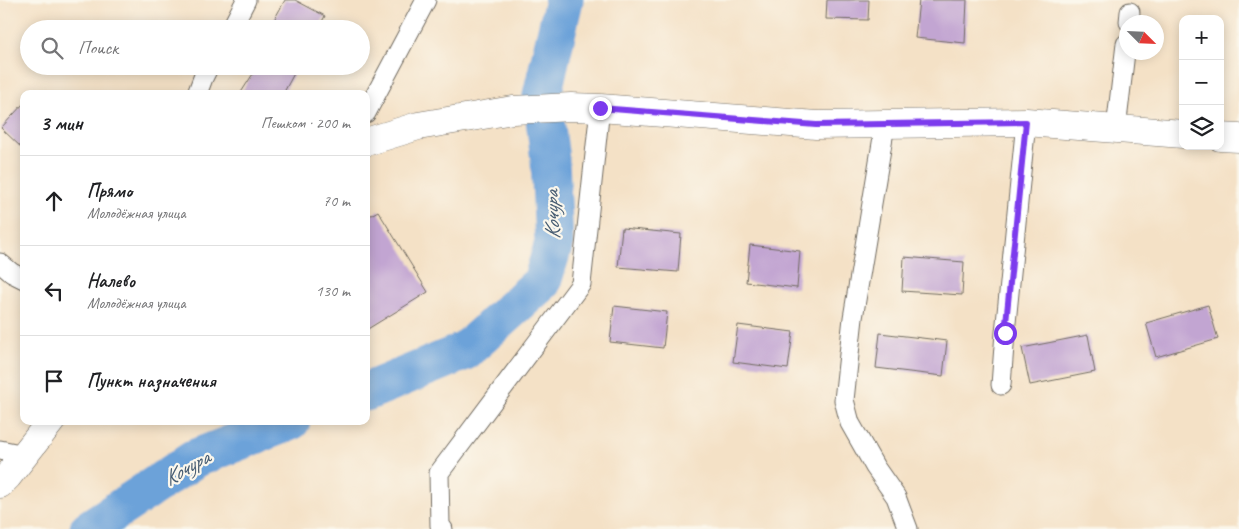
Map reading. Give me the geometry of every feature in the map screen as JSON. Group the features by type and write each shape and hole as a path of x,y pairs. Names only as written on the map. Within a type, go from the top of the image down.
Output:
{"main road":[{"path":"370,141 418,126 513,110 571,107 816,125 1026,122 1179,134"},
{"path":"1224,137 1239,138"},
{"path":"0,484 8,476 12,452 46,425"}],"street":[{"path":"235,20 246,0"},
{"path":"370,105 426,0"},
{"path":"1116,129 1124,60"},
{"path":"198,90 204,75"},
{"path":"443,529 440,526 438,473 581,284 600,108"},
{"path":"1001,385 1026,122"},
{"path":"885,125 853,318 844,400 850,423 875,466 896,496 908,529"}],"building":[{"path":"285,0 295,0 325,16 323,20 274,20"},
{"path":"827,0 869,0 868,20 826,19"},
{"path":"919,0 967,0 965,43 915,38"},
{"path":"252,75 293,75 285,90 243,90"},
{"path":"20,107 20,146 1,128"},
{"path":"378,211 428,292 370,328 370,216"},
{"path":"622,228 681,234 678,272 618,267"},
{"path":"750,245 800,251 797,288 746,282"},
{"path":"904,257 964,262 962,295 902,291"},
{"path":"1208,305 1218,339 1156,357 1146,323"},
{"path":"614,306 667,312 663,348 610,342"},
{"path":"738,325 793,332 788,369 733,362"},
{"path":"880,333 947,341 943,376 876,368"},
{"path":"1088,335 1095,372 1030,385 1022,348"}],"waterway":[{"name":"Кочура","path":"370,390 465,351 542,282 554,243 550,160 542,95 564,0"},
{"name":"Кочура","path":"89,529 196,458 281,425"}],"route":[{"path":"600,108 816,125 1026,122 1005,333"}]}
